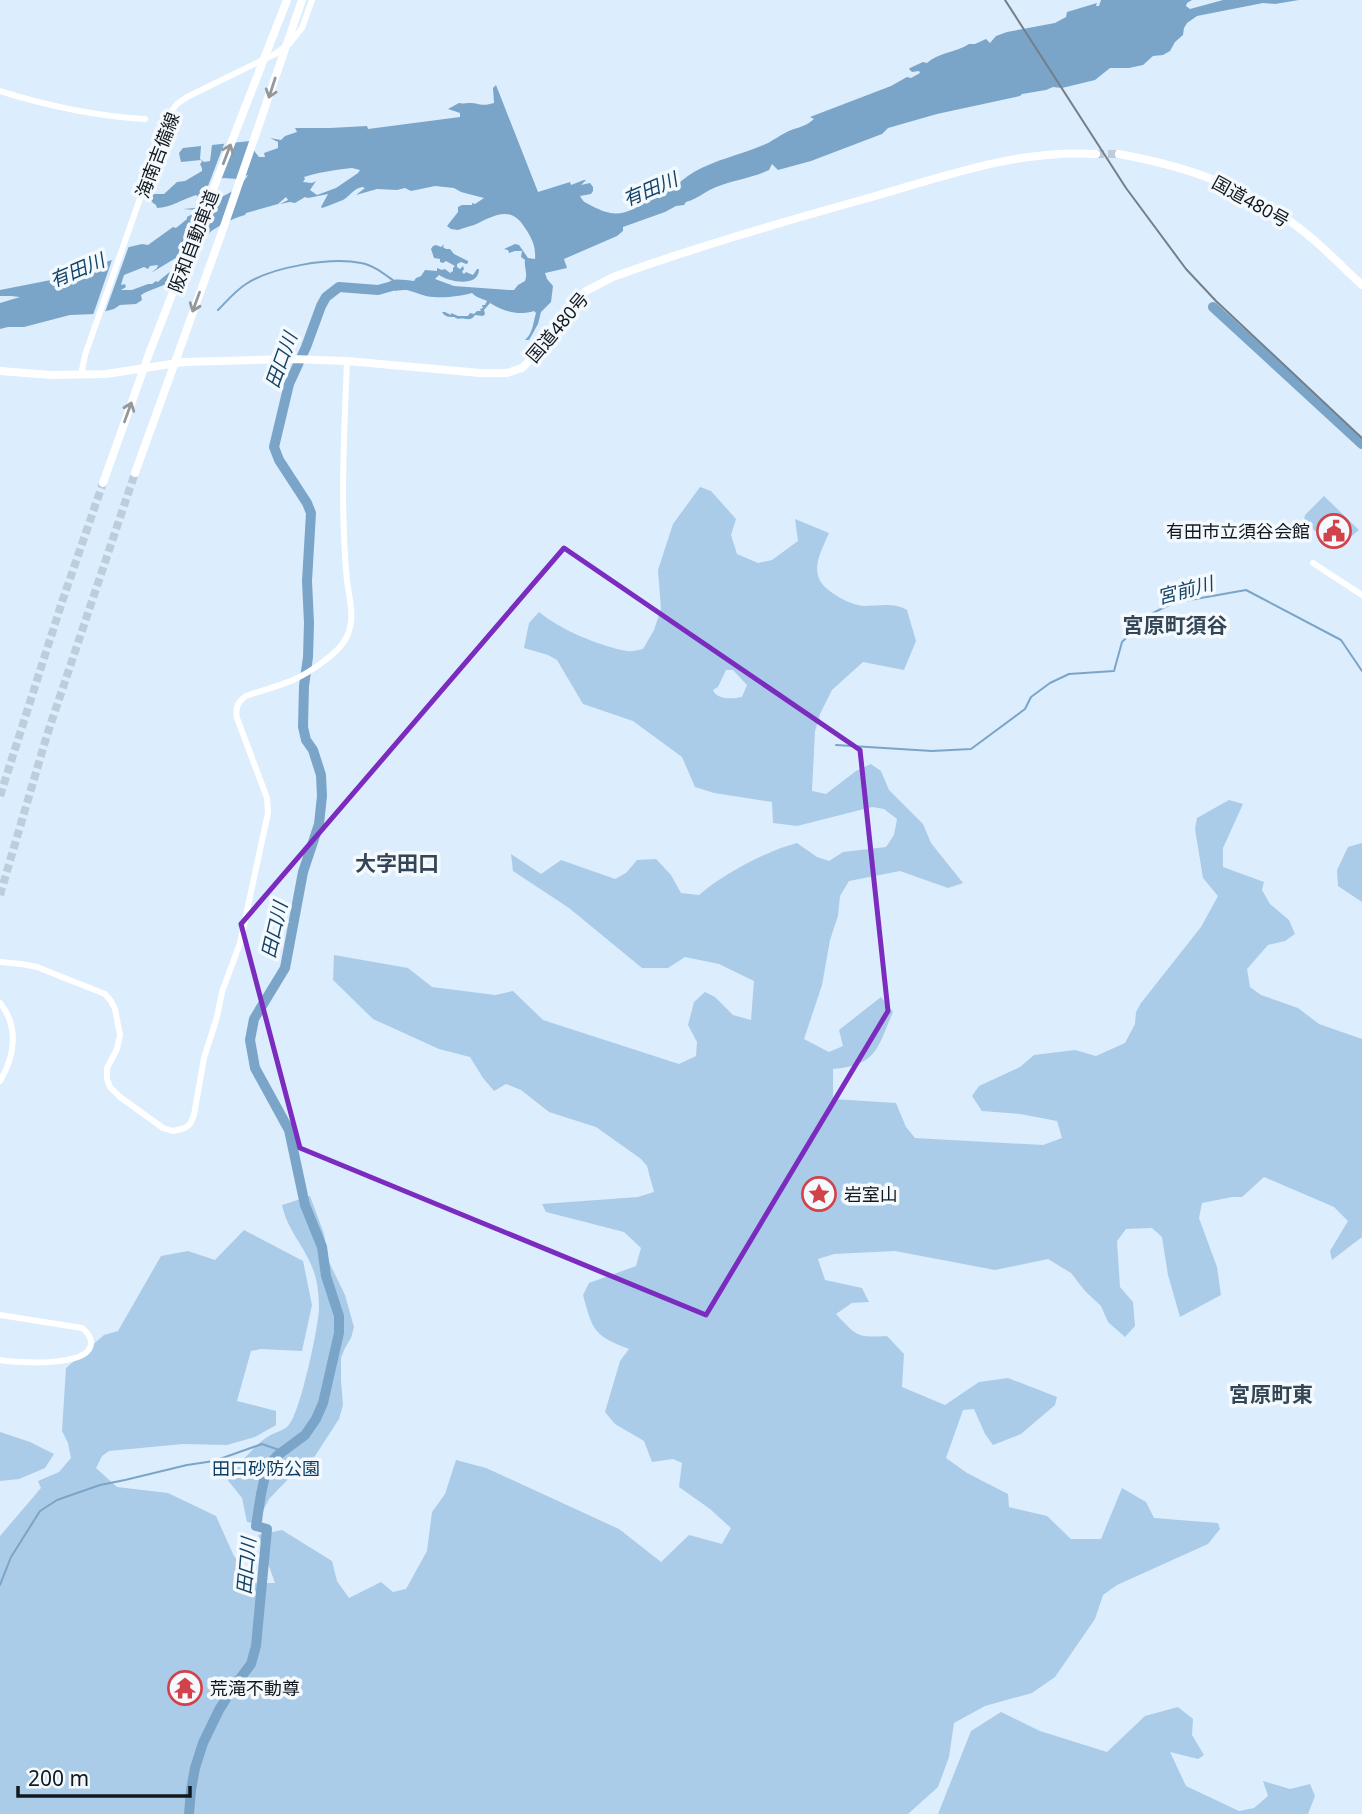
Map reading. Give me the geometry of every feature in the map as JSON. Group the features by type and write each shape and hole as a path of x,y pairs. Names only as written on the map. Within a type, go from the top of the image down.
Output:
{"highway":[{"name":"阪和自動車道","path":"104,480 160,325 288,0"},
{"name":"阪和自動車道","path":"135,473 302,0"},
{"name":"国道480号","path":"0,371 106,374 184,362 294,359 506,373 522,368 586,292 613,277 781,223 965,170 1053,154 1096,154"},
{"name":"国道480号","path":"1119,154 1175,166 1237,190 1286,218 1362,285"}],"street":[{"name":"海南吉備線","path":"81,375 85,355 165,124 173,108 182,100 275,54 290,43 302,28 312,0"},
{"path":"0,91 56,107 145,119"},
{"path":"0,962 37,967 105,994 115,1009 120,1035 117,1049 107,1069 110,1087 166,1130 177,1131 190,1124 222,992 240,943 268,813 267,798 237,718 237,709 240,700 246,696 296,680 309,672 339,649 352,626 343,477 348,361"},
{"path":"1313,563 1362,596"},
{"path":"0,1003 9,1018 14,1039 0,1081"},
{"path":"0,1315 82,1328 91,1343 83,1355 56,1361 29,1363 0,1360"}],"highlighted area":[{"path":"564,548 860,750 888,1011 706,1315 300,1148 241,924"}],"green space":[{"path":"700,487 711,491 736,519 731,535 737,554 758,563 772,560 798,541 795,519 829,533 817,566 820,581 841,598 856,605 892,605 907,610 916,641 904,670 863,662 832,690 815,731 812,791 826,794 856,771 871,764 881,771 889,790 923,824 931,843 963,883 948,888 900,871 849,881 840,896 822,985 804,1039 829,1052 843,1046 839,1030 881,997 893,1012 879,1045 868,1059 848,1067 833,1069 833,1099 896,1103 906,1127 915,1138 1043,1145 1062,1138 1057,1121 982,1111 972,1096 979,1086 1020,1067 1034,1055 1075,1050 1096,1056 1125,1043 1135,1024 1136,1012 1141,1003 1201,927 1218,896 1203,878 1195,829 1197,818 1229,800 1243,804 1223,848 1223,867 1264,882 1262,890 1270,904 1289,920 1295,934 1285,941 1268,945 1247,969 1250,987 1261,995 1298,1008 1319,1024 1362,1039 1362,1237 1332,1260 1330,1251 1348,1221 1334,1207 1264,1177 1242,1197 1202,1203 1199,1218 1217,1267 1221,1295 1180,1317 1168,1275 1162,1237 1152,1228 1126,1229 1117,1241 1120,1287 1133,1302 1135,1326 1125,1337 1108,1322 1101,1306 1071,1273 1048,1259 995,1270 895,1251 834,1254 818,1259 825,1280 862,1288 869,1302 852,1303 836,1314 858,1334 887,1336 904,1354 902,1387 945,1405 979,1382 1008,1378 1057,1397 1055,1405 1021,1434 993,1445 974,1409 963,1410 946,1458 967,1473 1008,1494 1009,1507 1047,1516 1071,1539 1101,1539 1122,1488 1146,1502 1154,1518 1218,1523 1220,1529 1208,1544 1117,1585 1103,1595 1095,1619 1055,1677 1032,1693 985,1706 954,1723 949,1757 938,1787 908,1814 0,1814 0,1536 41,1488 38,1481 59,1472 71,1458 62,1431 66,1368 104,1335 118,1331 161,1256 188,1251 215,1260 244,1230 303,1261 312,1305 302,1351 251,1351 237,1401 276,1411 276,1425 255,1437 227,1445 183,1444 109,1451 102,1456 96,1468 117,1487 168,1493 216,1516 250,1583 275,1583 258,1535 282,1530 332,1561 337,1581 349,1598 381,1582 393,1592 406,1589 427,1551 432,1512 445,1494 456,1460 486,1468 619,1529 661,1562 689,1535 722,1544 731,1528 679,1487 682,1463 673,1459 652,1462 644,1441 615,1424 605,1412 620,1361 629,1349 608,1340 596,1330 583,1295 589,1283 636,1266 641,1248 624,1232 546,1212 542,1204 638,1197 654,1192 647,1166 596,1127 549,1112 521,1090 506,1084 494,1091 470,1057 439,1049 373,1019 333,980 334,955 408,968 432,987 495,995 513,991 543,1020 679,1064 696,1056 697,1042 688,1025 694,1002 705,992 715,997 733,1015 751,1020 754,981 719,964 685,957 668,968 642,968 569,908 513,871 511,854 541,874 561,860 615,879 626,873 637,860 656,859 671,875 681,893 699,895 745,864 797,843 817,857 829,861 843,852 886,847 894,835 897,819 884,809 872,807 797,826 773,823 772,802 714,793 695,787 682,757 633,721 583,704 557,660 524,648 529,623 539,612 569,631 593,641 627,651 643,649 654,630 661,609 658,570 673,524","holes":["726,670 733,670 747,685 742,697 718,696 713,690 718,687"]},
{"path":"1324,496 1359,530 1348,539 1334,525 1322,537 1304,521 1305,515"},
{"path":"1362,843 1362,902 1338,886 1337,870 1348,847"},
{"name":"田口砂防公園","path":"310,1196 324,1234 329,1262 345,1295 354,1327 341,1358 343,1405 339,1419 315,1456 269,1499 263,1511 262,1525 247,1522 242,1498 224,1473 265,1439 288,1426 298,1406 315,1334 318,1295 311,1263 288,1223 282,1205"},
{"path":"0,1432 54,1454 45,1468 19,1479 0,1481"},
{"path":"1178,1707 1193,1719 1192,1735 1204,1755 1198,1759 1170,1752 1186,1786 1239,1811 1254,1808 1268,1796 1263,1781 1290,1789 1310,1784 1315,1796 1308,1814 938,1814 971,1731 1001,1712 1040,1731 1107,1752 1145,1716"}],"shaded area":[{"path":"1101,0 1192,0 1186,6 1190,9 1223,0 1299,0 1263,3 1197,16 1187,23 1183,35 1170,51 1153,56 1143,65 1110,68 1095,80 1022,94 888,128 882,134 811,161 778,170 772,164 769,170 763,173 716,187 684,205 623,227 623,231 617,236 564,259 567,268 545,273 553,286 551,302 541,312 529,340 525,340 532,328 536,313 534,311 511,312 490,303 483,316 458,319 442,312 468,316 481,311 482,305 487,301 472,293 439,297 407,290 395,291 394,288 384,292 391,281 414,281 425,270 437,271 437,268 450,273 453,271 455,266 434,258 431,249 444,244 443,247 468,261 466,264 457,264 460,269 463,266 464,274 466,272 473,275 479,269 478,275 463,282 439,275 435,279 454,286 509,290 514,290 525,281 522,251 509,253 504,249 519,245 528,258 535,259 533,243 520,221 514,216 501,214 458,230 451,229 447,226 458,212 458,207 475,204 484,198 454,188 435,186 411,191 405,188 377,189 356,195 365,188 362,187 343,200 322,208 328,194 280,204 288,200 286,197 278,204 246,213 209,233 200,242 180,276 141,295 142,300 136,304 120,305 95,314 70,315 24,327 0,329 0,303 20,297 0,296 0,290 56,279 112,260 125,248 148,245 196,212 183,209 195,208 201,199 196,195 162,208 157,208 150,199 154,194 164,194 177,182 185,181 202,171 201,160 181,162 179,153 183,148 201,146 200,159 204,162 210,161 212,145 250,141 259,157 265,157 264,153 278,148 278,142 270,138 281,140 297,132 295,128 367,126 368,129 460,117 460,113 448,109 459,103 494,103 493,88 496,85 538,192 586,180 581,185 590,183 593,191 580,196 584,201 603,211 618,213 629,211 656,198 649,197 647,193 669,190 702,168 764,145 814,119 810,117 891,86 907,77 911,78 920,73 909,69 923,62 927,63 986,39 990,43 996,36 1007,32 1055,23 1066,17 1067,12 1097,3 1096,6 1099,6","holes":["352,168 360,170 336,188 317,195 310,190 316,181 303,182 304,177 310,175","248,175 237,188 223,196 212,200 207,195 207,186 223,178 238,179","184,253 176,266 158,282 132,290 121,290 126,287 125,284 121,285 124,275 158,265 151,273"]}],"pier":[{"path":"237,138 178,282 171,283 226,139"},
{"path":"130,243 104,315 92,318 114,254 123,245"}],"waterway":[{"path":"218,310 238,290 257,278 302,265 334,261 361,263 394,281"},
{"name":"田口川","path":"189,1814 195,1768 203,1743 219,1710 251,1664 256,1646 267,1529 256,1526 267,1467 305,1435 316,1419 323,1403 339,1333 339,1316 326,1276 322,1247 305,1205 289,1130 255,1068 250,1040 254,1019 285,968 303,872 319,824 322,796 321,775 303,727 308,657 307,581 311,513 274,447 289,384 326,297 339,287 378,290 396,285"},
{"path":"1213,307 1362,444"},
{"name":"宮前川","path":"836,745 932,751 971,749 1025,709 1031,697 1050,683 1069,674 1114,671 1122,642 1135,624 1145,617 1173,603 1246,590 1341,640 1362,671"},
{"path":"0,1585 11,1557 40,1511 57,1500 100,1485 214,1461 262,1444 282,1451"}],"tunnel":[{"path":"1096,154 1119,154"},
{"path":"0,895 47,735 135,473"},
{"path":"0,796 103,483"}],"railway":[{"path":"1005,0 1126,188 1186,269 1216,301 1362,438"}],"place":[{"name":"有田市立須谷会館","path":"1334,531"},
{"name":"岩室山","path":"819,1194"},
{"name":"荒滝不動尊","path":"185,1688"}],"district":[{"name":"宮原町須谷","path":"1175,625"},
{"name":"大字田口","path":"397,863"},
{"name":"宮原町東","path":"1271,1394"}],"water label":[{"name":"有田川","path":"650,189"},
{"name":"有田川","path":"77,270"}]}
